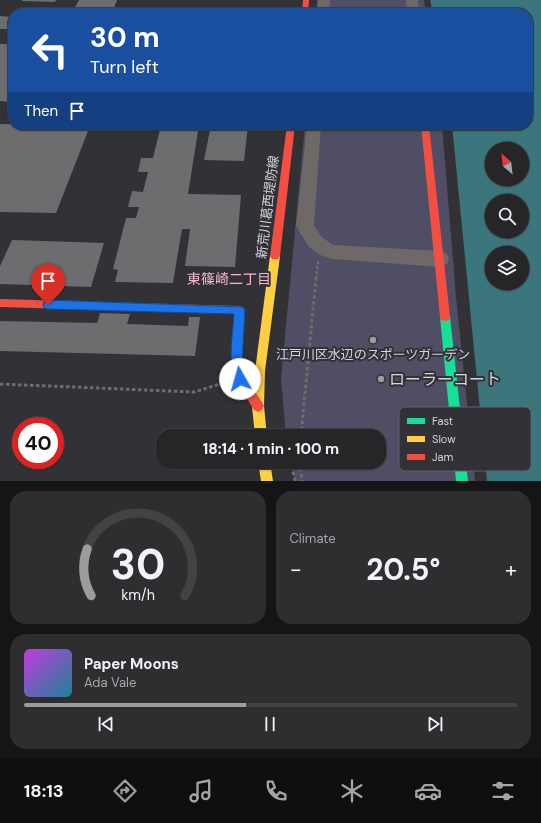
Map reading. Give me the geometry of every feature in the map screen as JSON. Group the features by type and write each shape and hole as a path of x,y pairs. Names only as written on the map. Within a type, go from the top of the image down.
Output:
{"street":[{"name":"新荒川葛西堤防線","path":"260,429 258,406 260,371 290,130"},
{"path":"314,130 305,226 310,238 319,246 332,252 440,259"},
{"path":"426,130 455,407"},
{"path":"0,304 240,310 237,363 240,379 258,406"},
{"path":"265,469 268,481"},
{"path":"461,471 462,481"}],"path":[{"path":"302,429 319,246"},
{"path":"0,384 194,392 240,379"},
{"path":"292,469 295,481"},
{"path":"301,469 302,481"}],"shaded area":[{"path":"317,0 424,0 425,8 316,8"},
{"path":"430,0 541,0 541,481 487,481 486,471 531,471 531,407 480,407 452,130 533,130 533,8 432,8"},
{"name":"江戸川区水辺のスポーツガーデン","path":"305,130 442,130 456,297 467,407 399,407 399,471 474,471 475,481 295,481 292,469 386,469 386,429 285,429 281,379"}],"building":[{"path":"22,0 56,0 55,2"},
{"path":"79,0 117,0 114,8 75,8"},
{"path":"0,16 8,17 8,29 0,29"},
{"path":"0,44 8,44 8,102 0,101"},
{"path":"0,124 8,124 8,130 88,130 56,213 0,212"},
{"path":"160,130 198,130 188,194 241,195 235,267 185,266 190,229 182,229 173,283 115,282 118,270 113,269 126,218 136,218 139,207 128,207 132,191 143,192 148,172 138,172 141,158 153,158"},
{"path":"210,130 247,130 244,161 204,160"},
{"path":"12,240 104,243 91,287 0,284 0,266"},
{"path":"100,313 130,314 127,324 188,326 189,317 200,317 195,356 0,351 0,321 97,323"}],"traffic: fast":[{"path":"445,317 454,407"},
{"path":"461,471 462,481"}],"traffic: slow":[{"path":"260,429 258,406 260,371 275,256"},
{"path":"265,469 267,481"}],"traffic: jam":[{"path":"305,8 306,0"},
{"path":"275,256 290,130"},
{"path":"426,130 445,317"},
{"path":"0,303 239,310 237,363 240,379 258,406"}],"place":[{"name":"江戸川区水辺のスポーツガーデン","path":"373,340"},
{"name":"ローラーコート","path":"381,379"}],"district":[{"name":"東篠崎二丁目","path":"229,279"}],"route":[{"path":"48,305 240,310 237,363 240,379"}]}
